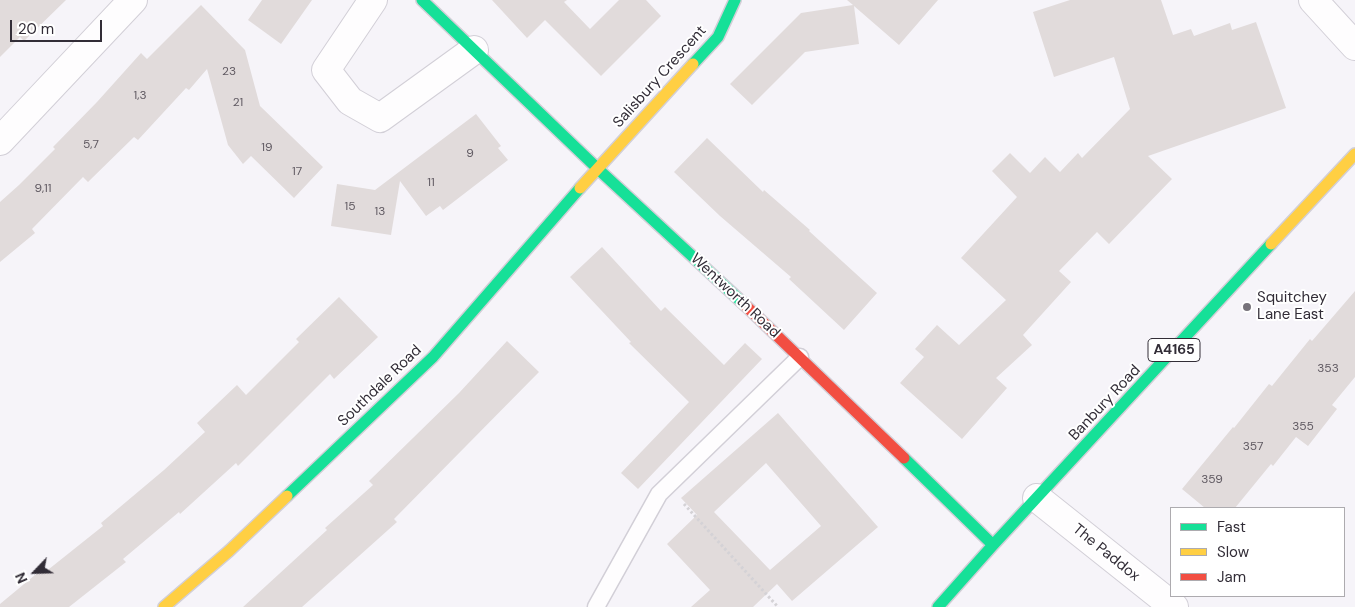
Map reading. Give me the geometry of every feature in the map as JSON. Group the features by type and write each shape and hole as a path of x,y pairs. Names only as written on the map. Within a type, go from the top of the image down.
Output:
{"street":[{"path":"0,141 133,0"},
{"path":"372,0 326,70 350,101 380,118 474,50"},
{"name":"Wentworth Road","path":"422,0 598,169 800,356 993,545"},
{"name":"Salisbury Crescent","path":"598,169 718,37 735,0"},
{"path":"1313,0 1355,46"},
{"name":"Banbury Road","path":"938,607 993,545 1355,154"},
{"name":"Southdale Road","path":"164,607 229,551 433,357 598,169"},
{"name":"The Paddox","path":"1037,498 1174,607"}],"lane":[{"path":"596,607 659,494 800,356"}],"path":[{"path":"667,486 778,607"}],"building":[{"path":"0,0 66,0 24,41 20,37 0,57"},
{"path":"262,0 312,0 281,44 248,20"},
{"path":"492,0 567,0 564,2 590,29 619,0 646,0 661,16 601,76 545,20 527,38"},
{"path":"847,0 938,0 899,45 854,6 859,44 805,52 752,105 730,84 801,13 853,5"},
{"path":"1070,0 1161,0 1173,35 1191,29 1194,36 1230,23 1232,30 1256,22 1286,108 1148,156 1172,179 1109,244 1097,232 1059,271 1071,282 1023,335 1032,345 996,378 1007,388 962,439 900,383 924,357 915,349 937,325 959,345 1006,300 961,258 1017,197 992,171 1010,153 1030,173 1045,157 1060,172 1078,153 1082,158 1130,109 1114,57 1054,77 1033,12"},
{"path":"201,5 245,50 260,106 323,167 294,198 251,156 243,164 228,145 207,69 189,90 186,88 138,140 134,137 88,182 83,177 32,229 35,233 0,262 0,202 55,149 53,147 141,53 147,59"},
{"path":"476,114 501,146 498,148 508,160 443,210 440,206 426,216 400,181 391,235 331,226 337,184 375,190"},
{"path":"707,138 763,192 764,190 810,230 877,293 844,330 789,279 791,277 720,216 674,172"},
{"path":"602,247 661,311 665,307 724,365 745,343 762,359 638,489 621,473 689,402 629,343 631,342 570,277"},
{"path":"1355,291 1355,377 1332,405 1337,409 1308,446 1296,437 1236,507 1204,507 1182,489 1269,384 1272,386 1310,339 1312,341"},
{"path":"339,297 378,337 334,379 330,374 238,466 236,463 180,514 179,512 123,559 126,562 69,607 0,607 0,604 41,570 44,573 103,526 101,523 164,470 205,432 197,423 237,385 246,395 299,342 296,339"},
{"path":"507,341 539,372 394,519 397,522 302,607 243,607 373,485 369,481 459,393"},
{"path":"778,413 878,527 792,601 777,584 753,607 691,607 710,590 667,544 697,515 681,498","holes":["766,463 821,526 770,570 714,512"]}],"traffic: fast":[{"path":"422,0 598,169 745,305"},
{"path":"693,64 718,37 735,0"},
{"path":"287,496 433,357 580,188"},
{"path":"938,607 1271,244"},
{"path":"904,458 993,545"}],"traffic: slow":[{"path":"580,188 693,64"},
{"path":"1271,244 1355,154"},
{"path":"164,607 229,551 287,496"}],"traffic: jam":[{"path":"745,305 904,458"}],"place":[{"name":"Squitchey Lane East","path":"1247,307"}]}
